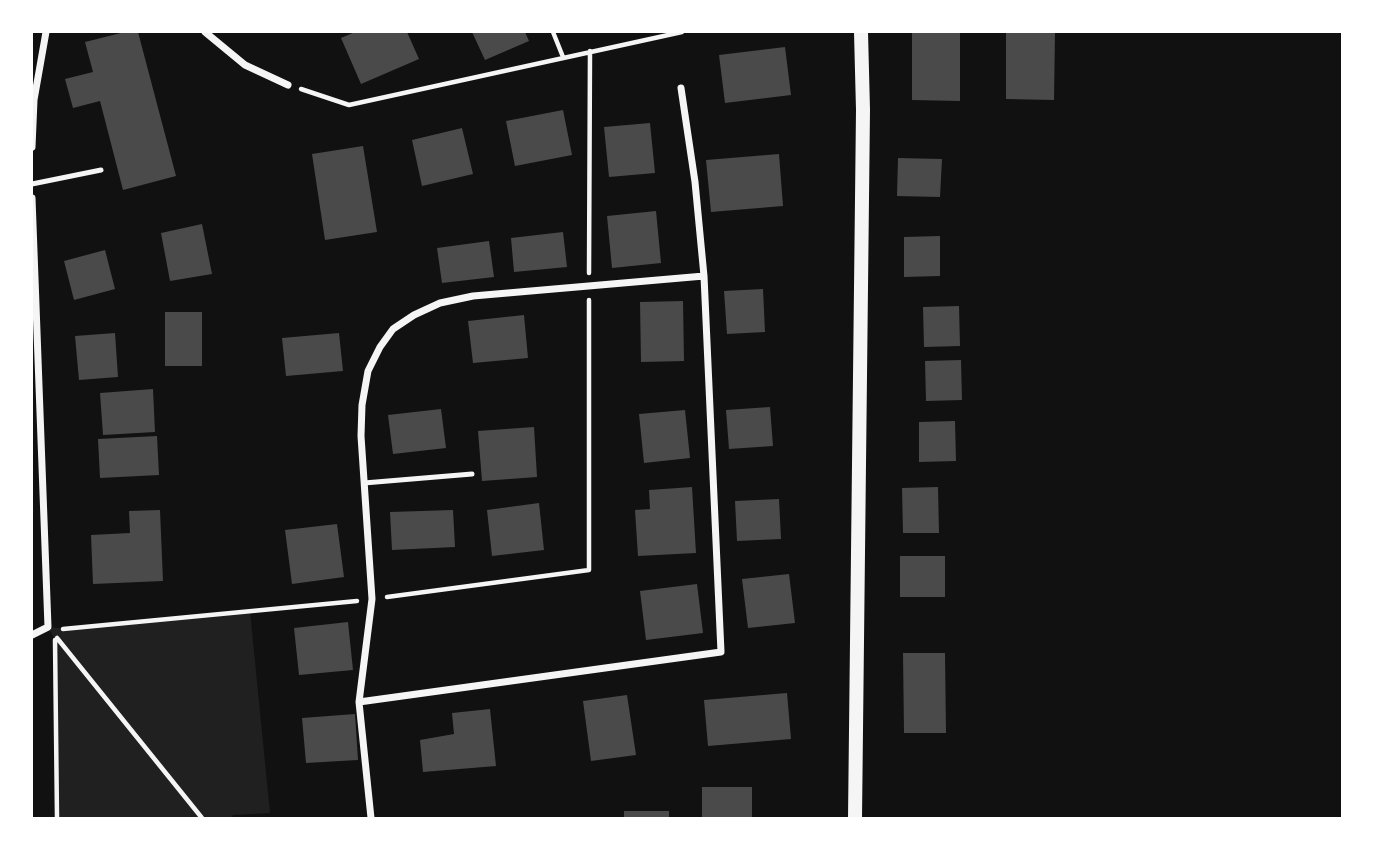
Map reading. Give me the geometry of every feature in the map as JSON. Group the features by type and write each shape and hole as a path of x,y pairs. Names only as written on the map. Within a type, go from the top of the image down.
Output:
{"main road":[{"path":"855,818 863,110 861,32"}],"street":[{"path":"32,147 34,100 46,32"},
{"path":"205,32 245,65 288,85"},
{"path":"359,702 721,652 704,276 695,182 681,88"},
{"path":"32,198 48,627 32,635"},
{"path":"371,818 359,702 372,599 361,436 366,382 380,347 393,329 440,303 473,296 704,276"}],"lane":[{"path":"32,184 101,170"},
{"path":"364,483 472,474"}],"path":[{"path":"553,32 563,57"},
{"path":"288,85 349,105 682,32"},
{"path":"70,629 372,599 589,570 590,51"},
{"path":"48,627 55,640 57,818"},
{"path":"48,627 202,818"}],"shaded area":[{"path":"250,611 270,813 233,815 232,818 58,818 55,640 48,627 70,629"}],"building":[{"path":"125,32 138,32 176,176 123,190 100,101 73,108 65,79 93,72 85,42"},
{"path":"355,32 407,32 419,59 361,84 341,38"},
{"path":"472,32 525,32 529,41 485,60"},
{"path":"912,32 960,32 960,101 912,100"},
{"path":"1006,32 1055,32 1054,100 1006,99"},
{"path":"785,47 791,95 725,103 719,55"},
{"path":"563,110 572,155 515,166 506,121"},
{"path":"650,123 655,173 609,177 604,127"},
{"path":"462,128 473,174 422,186 412,140"},
{"path":"363,146 377,232 325,240 312,154"},
{"path":"779,154 783,206 711,212 706,160"},
{"path":"898,158 942,159 940,197 897,196"},
{"path":"656,211 661,263 612,268 607,216"},
{"path":"202,224 212,274 170,281 161,233"},
{"path":"563,232 567,267 514,272 511,238"},
{"path":"940,236 940,276 904,277 904,237"},
{"path":"489,241 494,277 442,283 437,248"},
{"path":"105,250 115,289 74,300 64,261"},
{"path":"763,289 765,332 727,334 724,291"},
{"path":"683,301 684,361 641,362 640,302"},
{"path":"959,306 960,346 924,347 923,307"},
{"path":"165,312 202,312 202,366 165,366"},
{"path":"524,315 528,358 473,363 468,321"},
{"path":"115,333 118,377 79,380 75,336"},
{"path":"339,333 343,371 286,376 282,338"},
{"path":"961,360 962,400 926,401 925,361"},
{"path":"153,389 155,432 103,435 100,393"},
{"path":"770,407 773,446 729,449 726,410"},
{"path":"441,409 446,448 393,454 388,415"},
{"path":"685,410 690,458 644,463 639,414"},
{"path":"955,421 956,461 919,462 919,422"},
{"path":"534,427 537,477 482,481 478,431"},
{"path":"157,436 159,475 100,478 98,439"},
{"path":"692,487 696,553 638,556 635,510 650,509 649,490"},
{"path":"938,487 939,533 903,533 902,488"},
{"path":"779,499 781,539 737,541 735,501"},
{"path":"539,503 544,550 492,556 487,510"},
{"path":"160,510 163,581 93,584 91,535 130,533 129,511"},
{"path":"453,510 455,547 392,550 390,512"},
{"path":"337,524 344,577 292,584 285,530"},
{"path":"900,556 945,556 945,597 900,597"},
{"path":"789,574 795,623 748,628 742,579"},
{"path":"697,584 703,633 646,640 640,591"},
{"path":"348,622 353,670 299,675 294,628"},
{"path":"903,653 945,653 946,733 904,733"},
{"path":"787,693 791,739 708,746 704,700"},
{"path":"627,695 636,755 591,761 583,701"},
{"path":"490,709 496,766 423,772 420,740 454,734 452,713"},
{"path":"355,714 358,760 306,763 302,718"},
{"path":"702,787 752,787 752,818 702,818"},
{"path":"624,811 669,811 669,818 624,818"}]}
